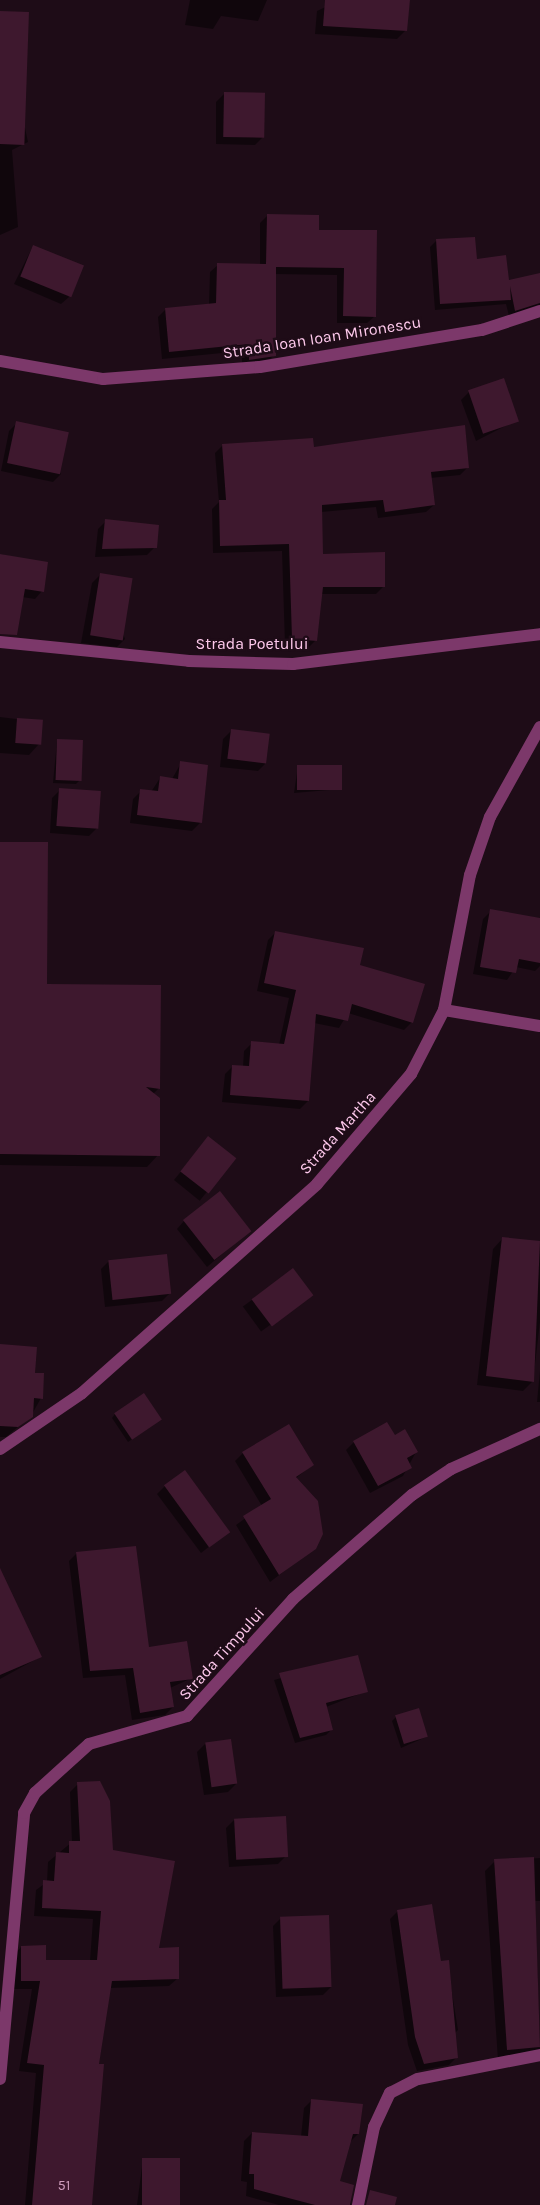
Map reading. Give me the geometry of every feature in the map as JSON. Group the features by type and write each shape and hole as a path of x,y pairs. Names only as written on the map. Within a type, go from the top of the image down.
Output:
{"street":[{"name":"Strada Ioan Ioan Mironescu","path":"0,361 103,379 260,367 482,330 540,310"},
{"name":"Strada Poetului","path":"0,642 189,661 293,664 540,634"},
{"name":"Strada Martha","path":"0,1449 82,1393 317,1184 411,1074 444,1010 470,875 490,817 540,728"},
{"path":"444,1010 540,1026"},
{"name":"Strada Timpului","path":"0,2079 24,1813 35,1793 89,1744 187,1716 293,1599 412,1495 451,1469 540,1429"},
{"path":"358,2205 374,2127 390,2093 418,2079 540,2055"}],"building":[{"path":"325,0 410,0 407,31 323,26"},
{"path":"0,11 29,12 24,145 0,144"},
{"path":"224,92 265,93 264,138 223,137"},
{"path":"267,214 319,215 319,230 377,230 376,317 343,316 344,268 276,267 276,356 249,360 249,344 169,352 165,308 216,303 217,263 266,264"},
{"path":"475,237 477,259 506,255 509,280 540,273 540,303 515,311 510,286 511,300 440,304 436,239"},
{"path":"33,245 84,266 71,297 20,277"},
{"path":"504,378 519,421 483,434 468,390"},
{"path":"16,421 69,432 60,474 7,463"},
{"path":"465,425 469,468 431,472 435,505 385,512 383,500 322,505 323,554 385,552 385,587 323,587 317,641 292,639 289,544 220,546 219,500 226,500 222,444 313,438 314,447"},
{"path":"105,519 159,525 157,548 102,549"},
{"path":"0,554 48,562 44,592 25,589 17,635 0,634"},
{"path":"100,573 133,578 123,640 90,635"},
{"path":"17,718 43,720 41,745 15,743"},
{"path":"231,729 270,734 266,764 227,759"},
{"path":"57,739 83,740 82,781 56,780"},
{"path":"180,761 208,765 202,823 137,815 140,789 158,791 160,776 178,779"},
{"path":"297,765 342,765 342,790 297,790"},
{"path":"59,788 101,791 98,829 56,826"},
{"path":"0,842 48,842 47,984 161,985 160,1089 146,1087 160,1098 160,1156 0,1154"},
{"path":"490,909 540,918 540,963 519,959 516,973 480,967"},
{"path":"275,931 364,948 360,965 425,984 413,1023 352,1004 348,1021 316,1014 309,1101 230,1095 232,1065 249,1066 251,1041 284,1044 296,990 264,983"},
{"path":"208,1136 236,1158 209,1194 180,1171"},
{"path":"220,1191 251,1231 214,1260 183,1220"},
{"path":"502,1237 540,1241 534,1382 486,1376"},
{"path":"167,1254 171,1294 113,1300 108,1260"},
{"path":"293,1268 313,1295 272,1326 251,1299"},
{"path":"0,1344 37,1347 35,1373 44,1373 43,1399 34,1398 33,1417 18,1427 0,1426"},
{"path":"144,1393 162,1420 132,1440 114,1413"},
{"path":"387,1422 395,1435 405,1429 418,1452 407,1458 412,1468 378,1486 353,1441"},
{"path":"289,1424 314,1465 296,1477 318,1501 323,1534 316,1549 279,1575 243,1516 271,1499 242,1452"},
{"path":"185,1470 230,1532 209,1548 164,1485"},
{"path":"136,1546 149,1647 187,1641 193,1679 170,1682 174,1707 140,1713 133,1668 90,1671 76,1552"},
{"path":"0,1568 42,1657 0,1675"},
{"path":"358,1655 368,1692 326,1703 333,1730 300,1738 279,1673"},
{"path":"419,1708 428,1737 404,1744 395,1715"},
{"path":"231,1739 237,1784 212,1787 205,1743"},
{"path":"100,1781 110,1801 113,1850 175,1861 159,1948 179,1947 179,1979 112,1981 99,2064 104,2064 92,2205 32,2205 44,2065 27,2063 40,1981 21,1981 21,1946 46,1945 46,1960 97,1960 101,1911 42,1908 43,1880 54,1881 56,1852 69,1853 69,1841 80,1841 77,1782"},
{"path":"286,1816 288,1857 236,1860 234,1819"},
{"path":"534,1857 540,2047 507,2050 494,1859"},
{"path":"432,1904 441,1961 449,1960 458,2058 424,2064 415,2037 397,1910"},
{"path":"329,1915 332,1987 283,1989 280,1917"},
{"path":"311,2099 363,2104 359,2134 353,2134 340,2181 354,2185 350,2205 315,2205 254,2189 254,2174 249,2174 252,2132 308,2136"},
{"path":"142,2158 180,2158 180,2205 142,2205"},
{"path":"370,2190 397,2197 395,2205 366,2205"}]}
